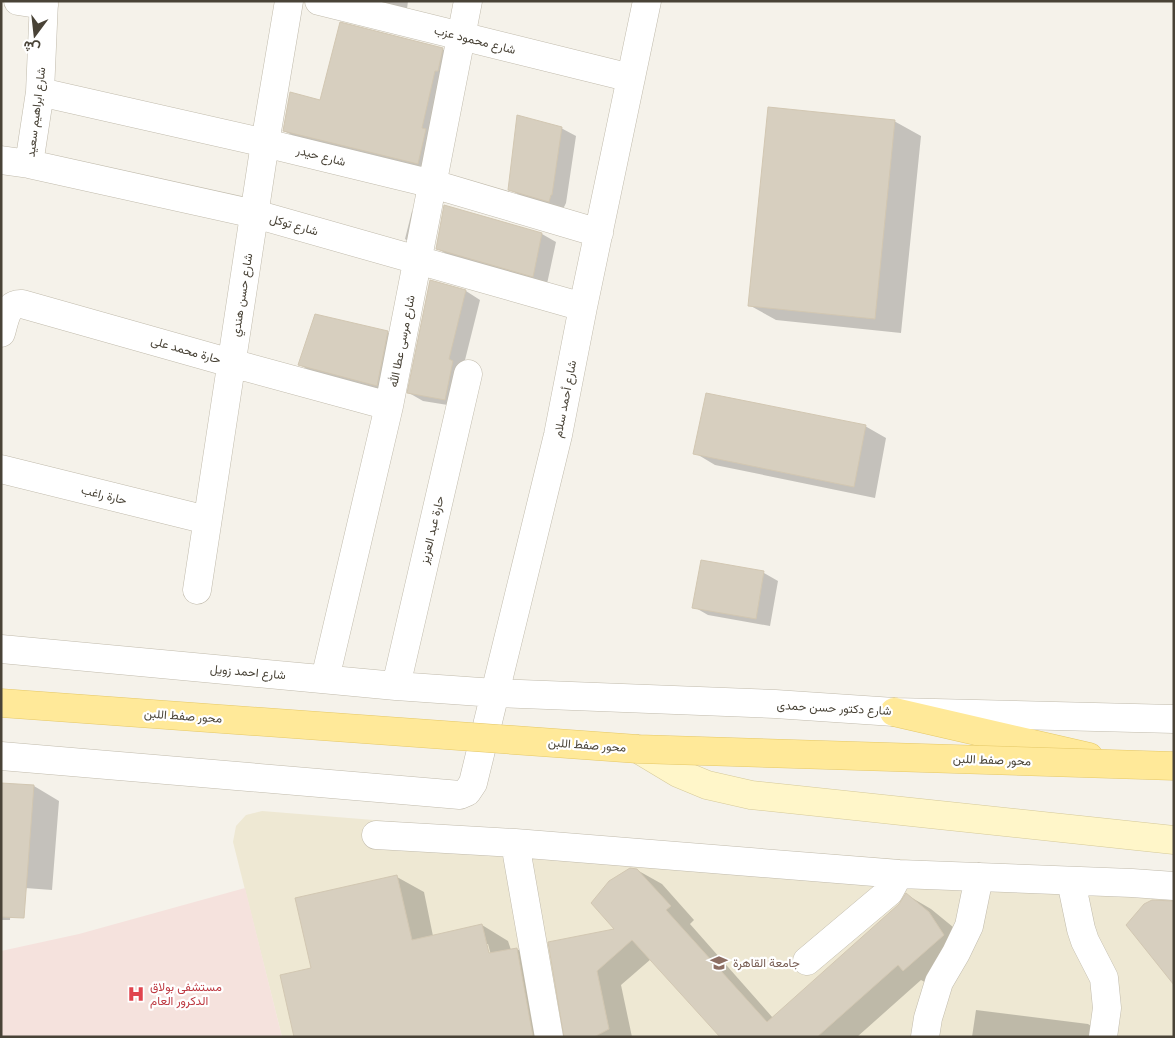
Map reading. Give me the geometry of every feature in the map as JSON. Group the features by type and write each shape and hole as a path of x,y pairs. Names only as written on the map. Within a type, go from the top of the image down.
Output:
{"main road":[{"name":"محور صفط اللبن","path":"1,703 638,749 1174,766"},
{"path":"894,712 1174,776"}],"street":[{"name":"شارع حسن هندي","path":"197,590 206,520 289,1"},
{"name":"شارع محمود عزب","path":"318,1 631,78"},
{"name":"شارع مرسى عطا الله","path":"324,679 389,406 468,1"},
{"name":"شارع أحمد سلام","path":"1,756 450,794 467,792 473,783 558,435 647,1"},
{"name":"شارع ابراهيم سعيد","path":"29,164 40,92 35,3"},
{"name":"شارع حيدر","path":"40,92 266,143 433,184 599,233"},
{"name":"شارع توكل","path":"1,160 29,164 255,214 583,307"},
{"name":"حارة محمد على","path":"1,333 10,307 22,304 389,406"},
{"name":"حارة عبد العزيز","path":"396,686 468,374"},
{"name":"حارة راغب","path":"1,469 206,520"},
{"name":"شارع احمد زويل","path":"1,649 396,686 495,693"},
{"name":"شارع دكتور حسن حمدى","path":"495,693 765,704 894,712 1174,719"},
{"path":"638,749 678,773 707,785 751,796 1174,840"},
{"path":"376,835 515,843 899,874 1174,886"},
{"path":"515,843 549,1037"},
{"path":"807,961 889,892 899,874"},
{"path":"925,1037 928,1018 939,982 969,926 979,877"},
{"path":"1071,881 1085,941 1104,978 1107,1008 1103,1037"}],"shaded area":[{"name":"جامعة القاهرة","path":"262,811 522,832 1174,879 1174,1037 282,1037 233,842 236,826 246,815"},
{"name":"مستشفى بولاق الدكرور العام","path":"245,888 282,1037 1,1037 1,951 79,934"}],"building":[{"path":"340,22 443,48 438,71 435,71 422,128 426,129 418,164 283,131 290,92 320,100"},
{"path":"768,107 895,120 875,319 748,306"},
{"path":"517,115 562,127 552,195 549,202 508,190"},
{"path":"444,205 542,233 533,277 436,249"},
{"path":"430,280 466,290 449,359 453,361 445,400 407,393"},
{"path":"315,314 388,331 377,386 298,365"},
{"path":"706,393 866,425 854,487 693,454"},
{"path":"701,560 764,571 756,619 692,608"},
{"path":"1,783 34,785 24,918 1,917"},
{"path":"630,868 637,869 671,906 666,910 767,1022 899,904 906,893 929,912 944,935 903,971 898,965 817,1037 720,1037 632,940 597,971 609,1029 594,1037 564,1037 548,942 614,929 591,903 609,881"},
{"path":"397,875 412,940 482,924 489,953 517,948 533,1037 294,1037 280,975 311,968 295,898"},
{"path":"1152,900 1174,901 1174,985 1126,925 1144,904"}],"place":[{"name":"جامعة القاهرة","path":"719,963"},
{"name":"مستشفى بولاق الدكرور العام","path":"136,994"}]}
